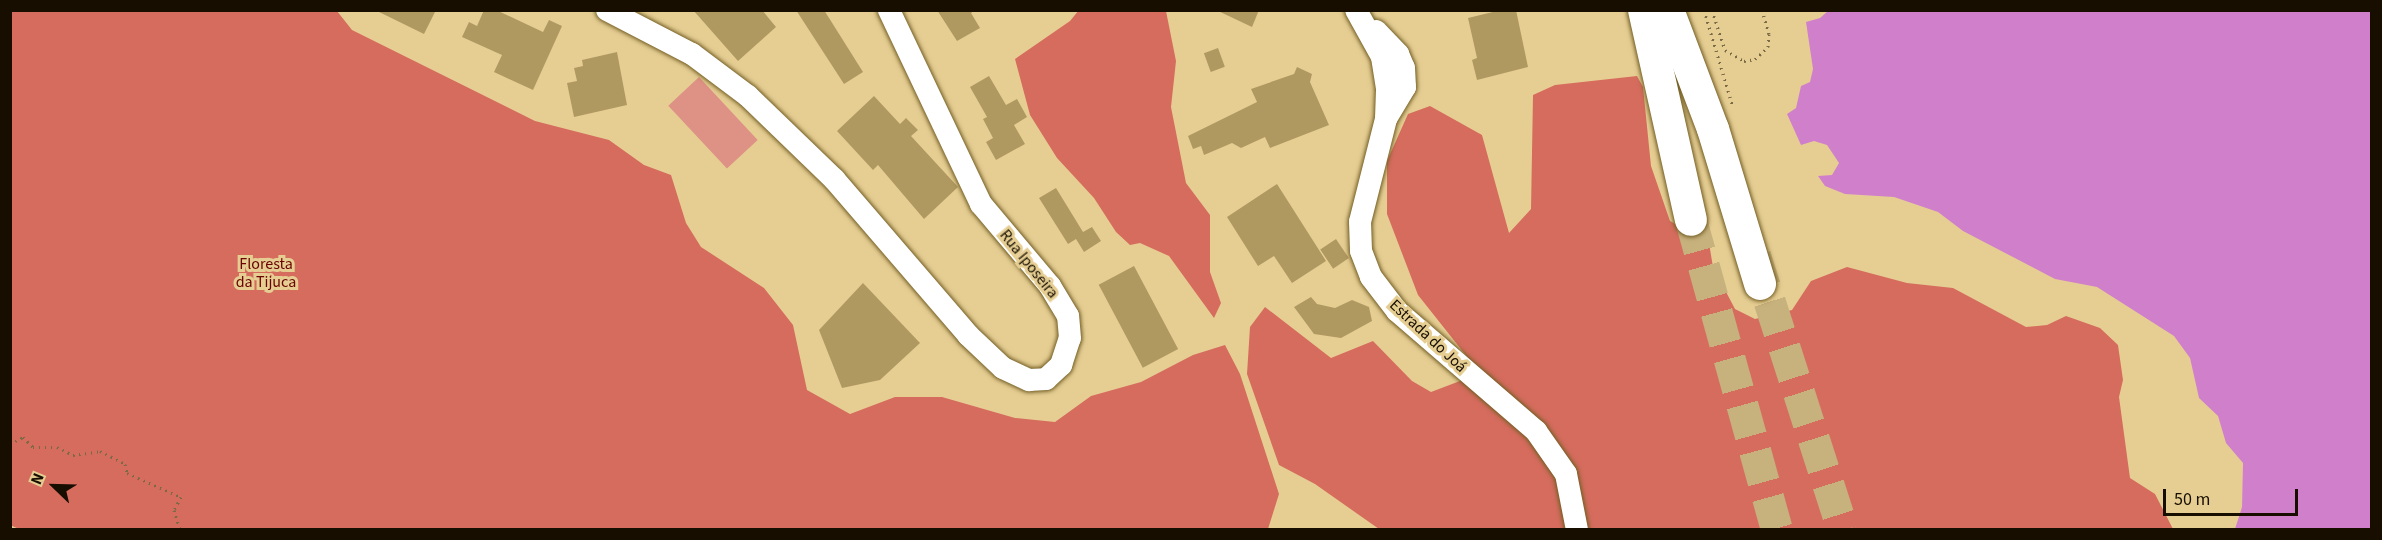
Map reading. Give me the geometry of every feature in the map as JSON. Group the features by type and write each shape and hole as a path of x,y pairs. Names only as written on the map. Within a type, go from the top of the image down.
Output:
{"highway":[{"path":"1644,10 1691,220"},
{"path":"1668,10 1687,58 1760,284"}],"street":[{"name":"Rua Iposeira","path":"607,10 692,54 739,89 796,138 834,179 933,296 1003,368 1029,380 1046,379 1061,365 1070,338 1068,316 1050,286 981,204 890,10"},
{"name":"Estrada do Joá","path":"1361,17 1382,57 1387,90 1386,119 1360,222 1361,251 1371,277 1397,311 1536,431 1566,474 1577,530"}],"path":[{"path":"1712,10 1725,50 1738,60 1755,59 1763,54 1769,34 1762,10"},
{"path":"10,444 23,436 33,447 57,447 73,455 100,451 125,464 127,473 181,497 174,510 180,530"}],"shaded area":[{"path":"1828,11 2371,11 2371,529 2235,529 2242,507 2243,463 2226,443 2218,416 2199,398 2190,358 2174,336 2097,287 2055,279 1963,231 1938,212 1894,197 1845,194 1825,186 1818,176 1832,175 1839,163 1827,145 1814,141 1801,145 1787,114 1796,108 1801,86 1810,82 1813,69 1806,22 1820,18"},
{"path":"699,77 758,140 727,169 668,106"}],"green space":[{"path":"1079,10 1166,11 1176,61 1171,107 1186,183 1210,215 1210,272 1221,303 1214,318 1169,256 1140,243 1130,245 1116,232 1094,198 1057,158 1030,115 1015,59 1070,21"},
{"name":"Floresta da Tijuca","path":"10,11 337,11 352,30 535,121 609,140 644,165 671,175 686,223 701,247 764,288 793,325 807,390 850,414 895,397 942,397 1015,418 1055,422 1091,396 1141,382 1193,355 1225,345 1240,374 1279,494 1268,529 19,529 10,525"},
{"path":"1637,76 1643,87 1651,166 1670,221 1709,243 1713,267 1735,309 1755,319 1792,310 1811,281 1847,267 1907,283 1953,288 2026,327 2047,325 2066,316 2100,328 2118,345 2123,380 2119,397 2130,478 2155,494 2173,529 1379,529 1315,484 1279,465 1247,374 1250,327 1265,307 1331,358 1373,341 1412,381 1431,392 1460,381 1468,358 1418,295 1387,214 1387,161 1408,114 1430,106 1482,135 1509,233 1531,209 1533,95 1555,85"}],"building":[{"path":"375,10 436,10 424,34"},
{"path":"484,10 496,10 543,32 549,20 562,26 533,90 494,72 502,55 462,37 469,22 477,26"},
{"path":"693,10 762,10 776,27 738,61"},
{"path":"796,10 824,10 863,72 844,84"},
{"path":"937,10 975,10 971,13 980,28 957,41"},
{"path":"1216,10 1259,10 1252,27"},
{"path":"1501,10 1516,10 1528,67 1477,80 1472,60 1477,58 1468,18"},
{"path":"1218,48 1225,67 1211,72 1204,53"},
{"path":"617,52 627,105 574,117 567,83 577,81 574,68 583,66 582,60"},
{"path":"1297,67 1312,74 1310,82 1329,125 1270,148 1265,137 1241,148 1232,143 1204,155 1201,146 1193,149 1188,136 1257,102 1251,89 1294,74"},
{"path":"989,76 1006,105 1017,99 1027,117 1014,125 1025,144 996,160 986,142 993,138 983,119 987,117 970,87"},
{"path":"874,96 900,124 906,118 918,130 911,136 958,187 924,219 878,165 873,170 837,131"},
{"path":"1277,184 1326,261 1292,283 1274,256 1258,266 1227,217"},
{"path":"1056,188 1083,232 1092,227 1101,241 1084,252 1076,239 1068,244 1039,198"},
{"path":"1336,239 1349,258 1333,269 1320,250"},
{"path":"1134,266 1178,349 1143,368 1099,285"},
{"path":"863,283 920,343 880,380 842,388 819,330"},
{"path":"1311,297 1317,304 1335,308 1352,300 1369,307 1372,321 1341,338 1314,334 1294,307"}],"tunnel":[{"path":"1691,220 1777,530"},
{"path":"1755,256 1843,530"}]}
